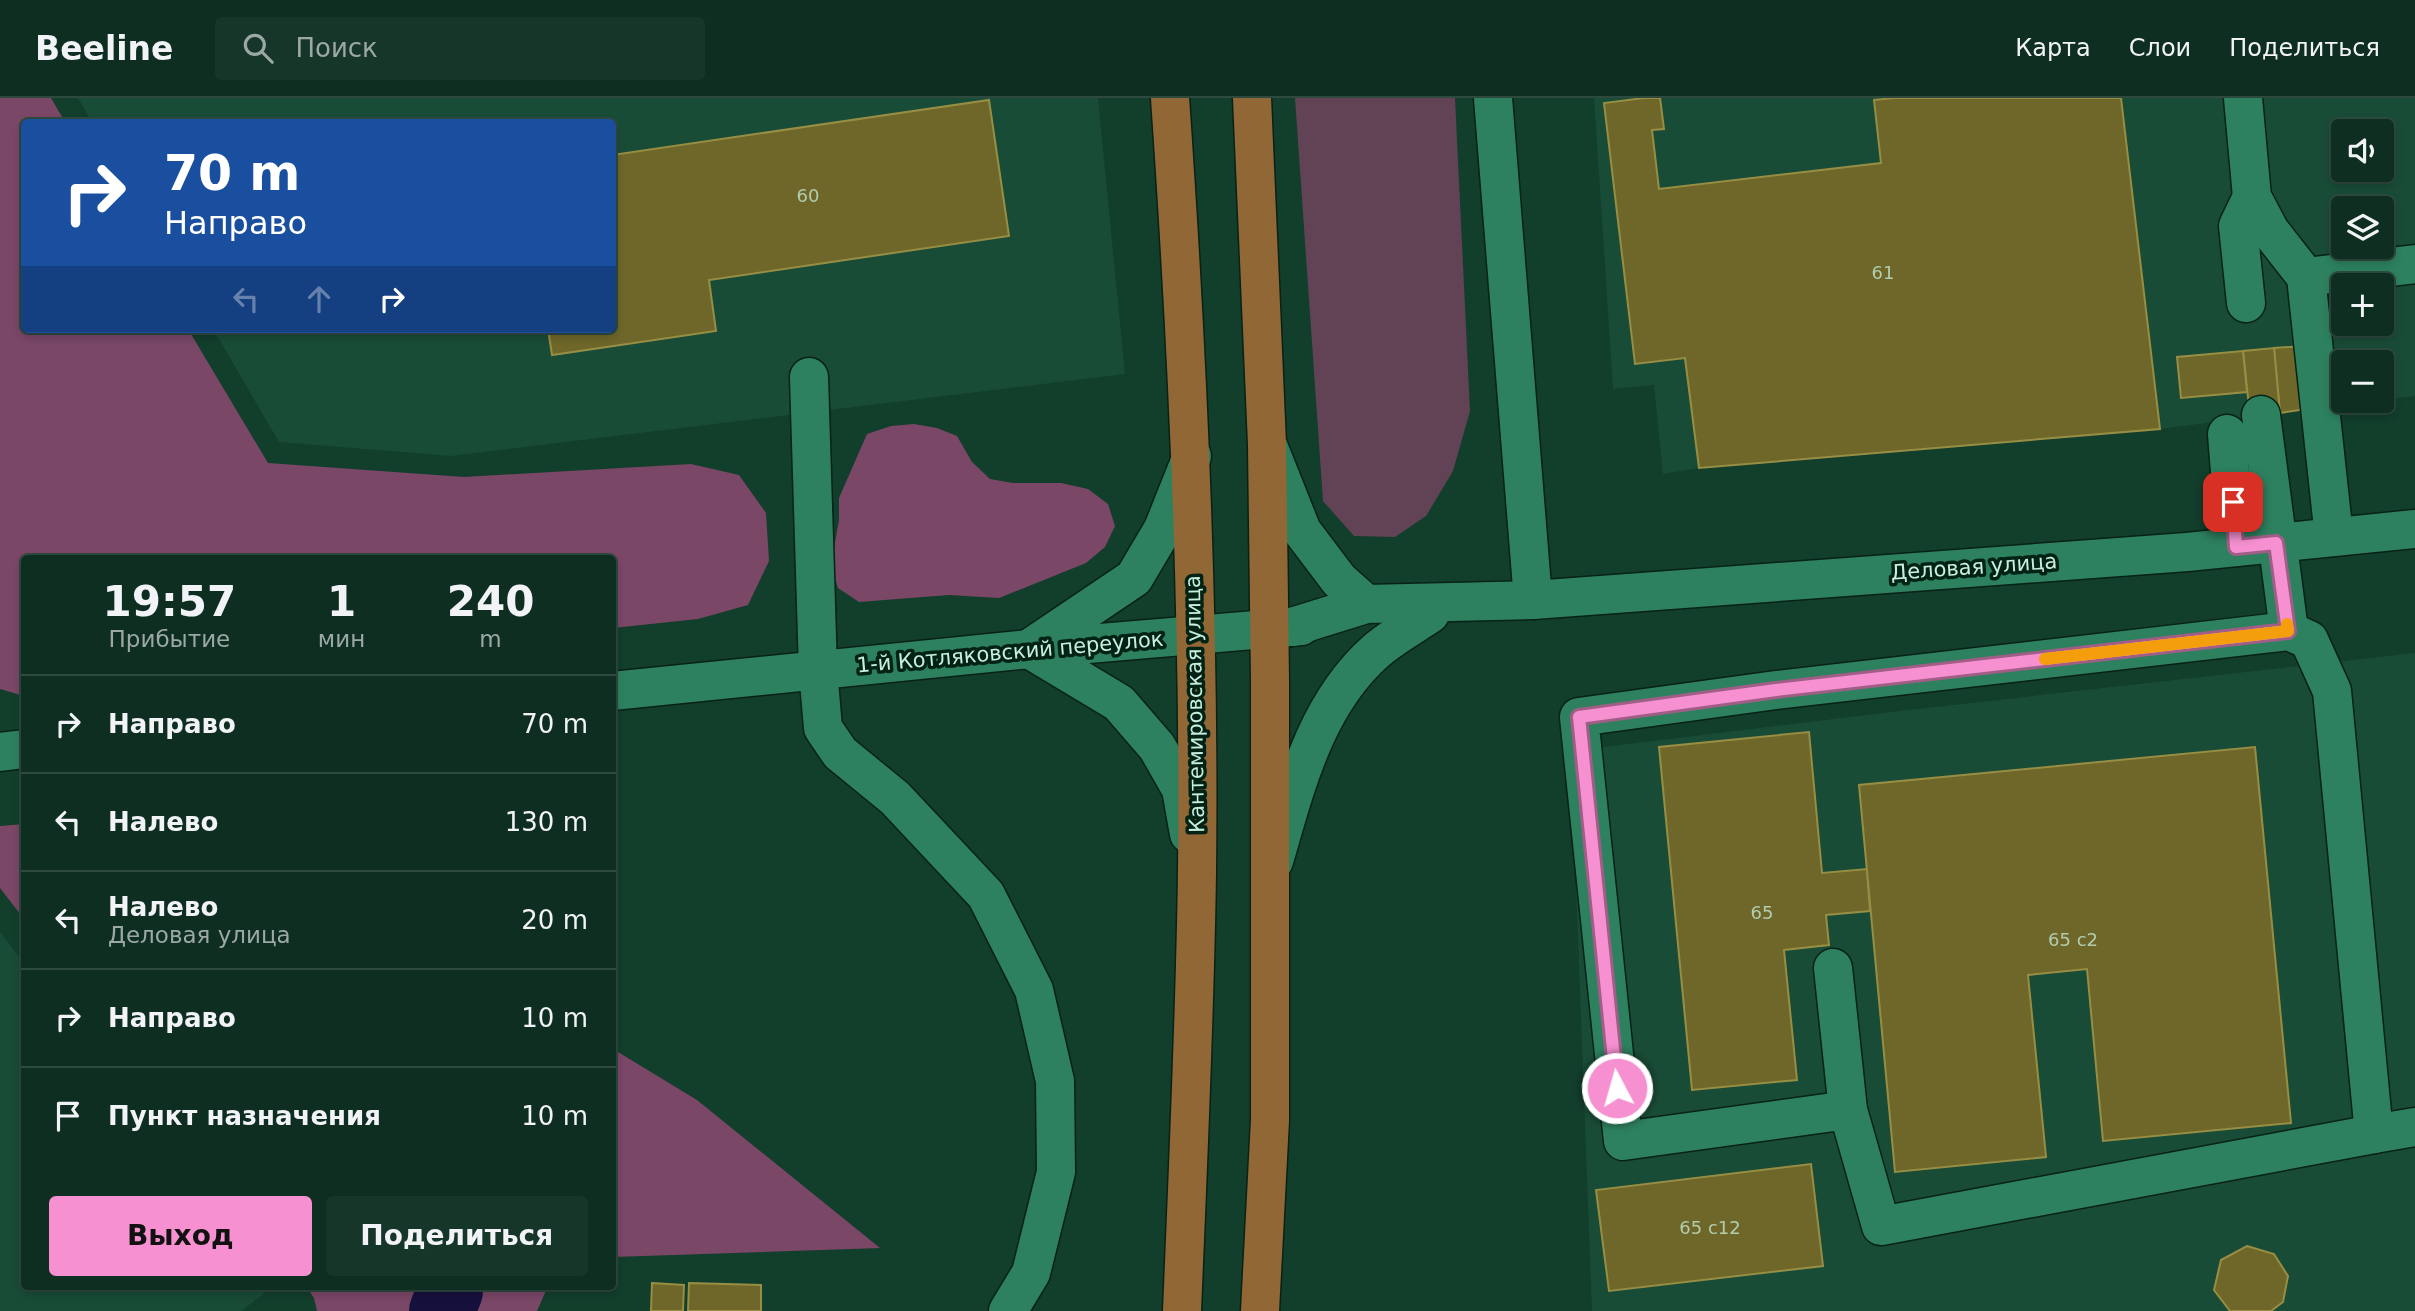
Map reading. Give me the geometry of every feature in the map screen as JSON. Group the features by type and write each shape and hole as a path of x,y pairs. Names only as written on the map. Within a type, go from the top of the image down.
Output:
{"main road":[{"name":"Кантемировская улица","path":"1170,98 1192,456 1196,635 1197,872 1182,1311"},
{"path":"1252,98 1267,444 1281,628 1270,875 1270,1120 1260,1311"}],"street":[{"path":"1281,628 1366,604 1533,600 1493,98"},
{"path":"2243,98 2252,197 2270,231 2306,277 2334,537"},
{"path":"2246,303 2238,226 2252,197"},
{"path":"2306,277 2415,264"},
{"path":"809,377 818,670 823,728 841,753 895,798 986,895 1034,990 1055,1081 1056,1172 1031,1273 1008,1311"},
{"path":"2261,415 2288,631"},
{"path":"2227,434 2236,547"},
{"path":"1267,444 1302,531 1339,580 1366,604"},
{"path":"1192,456 1163,529 1134,578 1029,649 1119,703 1157,747 1181,789 1197,872"},
{"name":"Деловая улица","path":"1533,600 2236,547 2415,529"},
{"name":"1-й Котляковский переулок","path":"616,691 1029,649 1430,614 1533,600"},
{"path":"1270,875 1303,764 1338,692 1377,650 1430,614"},
{"path":"1849,1110 1623,1141 1579,717 1776,690 2288,631 2309,640 2332,691 2374,1134"},
{"path":"0,752 21,749"},
{"path":"1833,968 1849,1110 1881,1226 2415,1127"}],"shaded area":[{"path":"0,98 51,98 63,119 21,119 21,333 190,333 268,463 464,477 691,464 739,475 766,513 769,561 748,605 698,619 616,628 616,555 21,555 21,695 0,689"},
{"path":"78,98 1098,98 1125,374 451,456 279,442 215,333 616,333 616,119 90,119"},
{"path":"1295,98 1455,98 1470,411 1453,471 1426,516 1395,537 1354,536 1323,501"},
{"path":"1594,98 2415,98 2415,396 2394,399 2394,350 2331,350 2331,407 2160,429 1699,468 1663,474 1654,385 1613,389"},
{"path":"914,424 937,428 957,436 972,462 990,479 1013,483 1061,483 1088,489 1108,504 1115,526 1105,547 1086,563 999,598 949,595 859,602 838,588 831,565 839,520 839,498 867,434 891,426"},
{"path":"2415,653 2415,1311 1592,1311 1571,751"},
{"path":"21,824 21,915 0,888 0,826"},
{"path":"0,932 21,959 21,1290 269,1290 241,1311 0,1311"},
{"path":"616,1051 697,1100 880,1248 616,1257"},
{"path":"309,1290 546,1290 537,1311 317,1311"}],"building":[{"path":"1660,98 1664,129 1652,130 1659,189 1881,163 1874,100 2121,98 2160,429 1699,468 1685,358 1635,364 1604,103"},
{"path":"989,100 1009,236 709,280 716,331 552,355 549,333 616,333 616,154"},
{"path":"2304,346 2307,409 2280,413 2274,348"},
{"path":"2274,348 2280,413 2250,416 2243,351"},
{"path":"2243,351 2247,392 2181,398 2177,357"},
{"path":"1809,732 1822,873 1867,869 1870,911 1826,915 1829,945 1784,950 1797,1080 1692,1090 1659,747"},
{"path":"2255,747 2291,1123 2103,1141 2087,969 2028,975 2046,1157 1895,1172 1859,785"},
{"path":"1811,1164 1823,1266 1609,1291 1596,1190"},
{"path":"2247,1246 2274,1254 2288,1276 2283,1302 2271,1311 2230,1311 2214,1290 2221,1260"},
{"path":"652,1283 684,1285 683,1311 651,1311"},
{"path":"689,1283 761,1285 761,1311 688,1311"}],"waterway":[{"path":"442,1311 450,1290"}],"slow traffic":[{"path":"2045,659 2288,631 2287,624"}],"route":[{"path":"1617,1088 1579,717 1776,690 2288,631 2276,543 2236,547 2233,502"}]}
